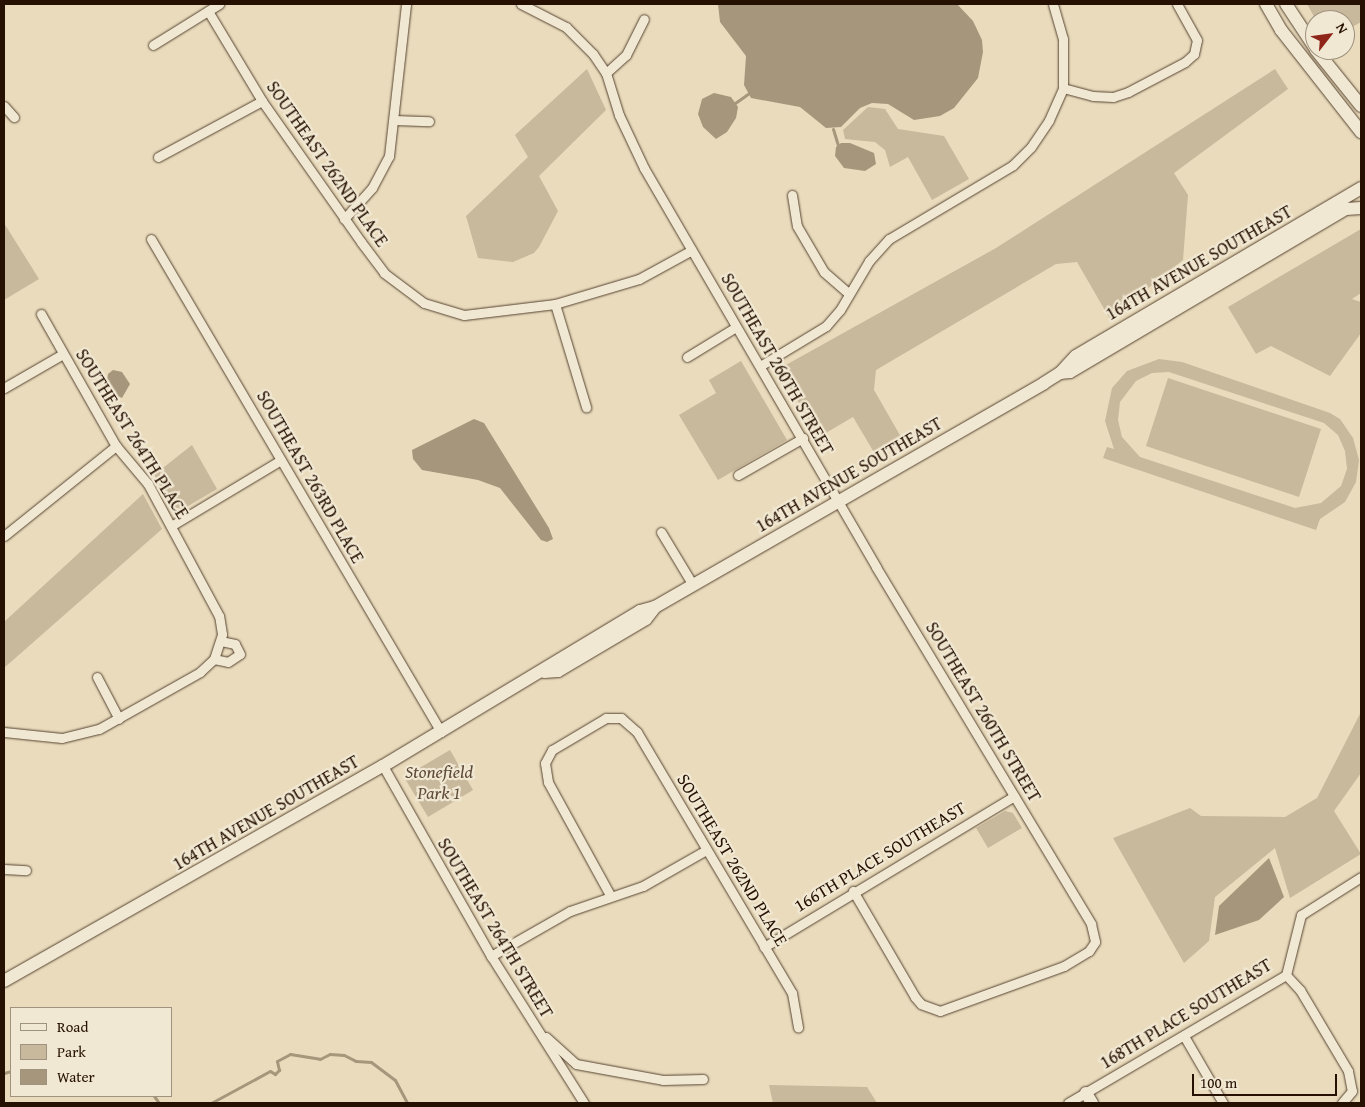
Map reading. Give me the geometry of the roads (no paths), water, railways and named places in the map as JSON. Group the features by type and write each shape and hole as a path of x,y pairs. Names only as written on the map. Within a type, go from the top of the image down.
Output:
{"street":[{"path":"153,45 219,4"},
{"path":"344,219 372,188 389,156 406,4"},
{"name":"SOUTHEAST 260TH STREET","path":"521,4 566,27 594,54 606,73 619,115 637,155 736,327 1091,924 1095,942 1089,951 1064,966 940,1011 929,1008 915,997 853,891"},
{"path":"760,366 826,326 840,310 848,293 869,261 889,239 1022,157 1040,135 1063,88 1063,39 1052,4"},
{"path":"1063,88 1093,96 1128,92 1185,62 1197,47 1195,33 1177,4"},
{"path":"1266,4 1281,30 1361,132"},
{"path":"1286,4 1305,32"},
{"name":"SOUTHEAST 262ND PLACE","path":"208,11 262,101 344,219 384,273 424,303 464,315 555,304 639,280 692,250"},
{"path":"606,73 626,55 644,19"},
{"path":"1325,60 1361,106"},
{"path":"158,157 262,101"},
{"path":"4,106 14,116"},
{"path":"394,120 429,121"},
{"name":"164TH AVENUE SOUTHEAST","path":"4,981 383,766 544,672 554,662 640,611 655,607 1060,373 1076,356 1361,188"},
{"path":"792,195 797,226 824,272 848,293"},
{"name":"164TH AVENUE SOUTHEAST","path":"1060,373 1070,372 1346,209 1361,208"},
{"name":"SOUTHEAST 263RD PLACE","path":"151,239 441,732"},
{"path":"555,304 586,407"},
{"name":"SOUTHEAST 264TH PLACE","path":"41,314 62,354 116,446 148,484 220,616 221,641 216,657"},
{"path":"687,356 736,327"},
{"path":"4,388 62,354"},
{"path":"738,475 803,438"},
{"path":"4,536 116,446"},
{"path":"171,526 281,460"},
{"path":"661,532 693,585"},
{"path":"4,732 46,738 78,736 119,719 200,672 216,657 228,662 240,654 235,644 221,641"},
{"path":"96,678 119,719"},
{"name":"SOUTHEAST 262ND PLACE","path":"610,895 548,782 545,762 552,750 606,718 621,718 637,732 792,993 798,1027"},
{"name":"SOUTHEAST 264TH STREET","path":"383,766 491,956 584,1103"},
{"name":"166TH PLACE SOUTHEAST","path":"764,947 853,891 1014,796"},
{"path":"491,956 570,911 610,895 643,886 706,850"},
{"path":"4,868 26,870"},
{"name":"168TH PLACE SOUTHEAST","path":"1068,1103 1089,1098 1184,1036 1286,975 1301,916 1361,877"},
{"path":"1286,975 1300,990 1348,1071 1352,1091 1342,1103"},
{"path":"531,1021 576,1064 663,1080 703,1079"},
{"path":"1184,1036 1223,1103"}],"water":[{"path":"718,4 957,4 973,21 982,40 983,52 978,78 954,108 940,116 914,120 888,104 872,103 860,108 841,127 826,128 800,107 751,98 744,85 746,56 720,22"},
{"path":"714,93 731,97 738,107 736,118 727,132 716,139 703,127 698,114 702,99"},
{"path":"841,143 850,143 874,153 876,164 865,171 844,168 835,156 836,147"},
{"path":"113,370 122,372 130,384 122,398 115,395 107,381 108,374"},
{"path":"474,419 484,423 549,528 553,539 547,542 541,540 500,488 478,480 422,470 413,459 412,450"},
{"path":"1269,858 1284,897 1259,920 1215,935 1219,906"}],"waterway":[{"path":"735,103 748,94"},
{"path":"833,129 838,145"},
{"path":"211,1103 270,1071 275,1074 279,1070 277,1061 290,1054 320,1059 330,1054 344,1055 356,1061 371,1062 395,1080 407,1103"},
{"path":"4,1073 10,1071"},
{"path":"155,1097 159,1103"}],"park label":[{"name":"Stonefield Park 1","path":"439,783"}]}
